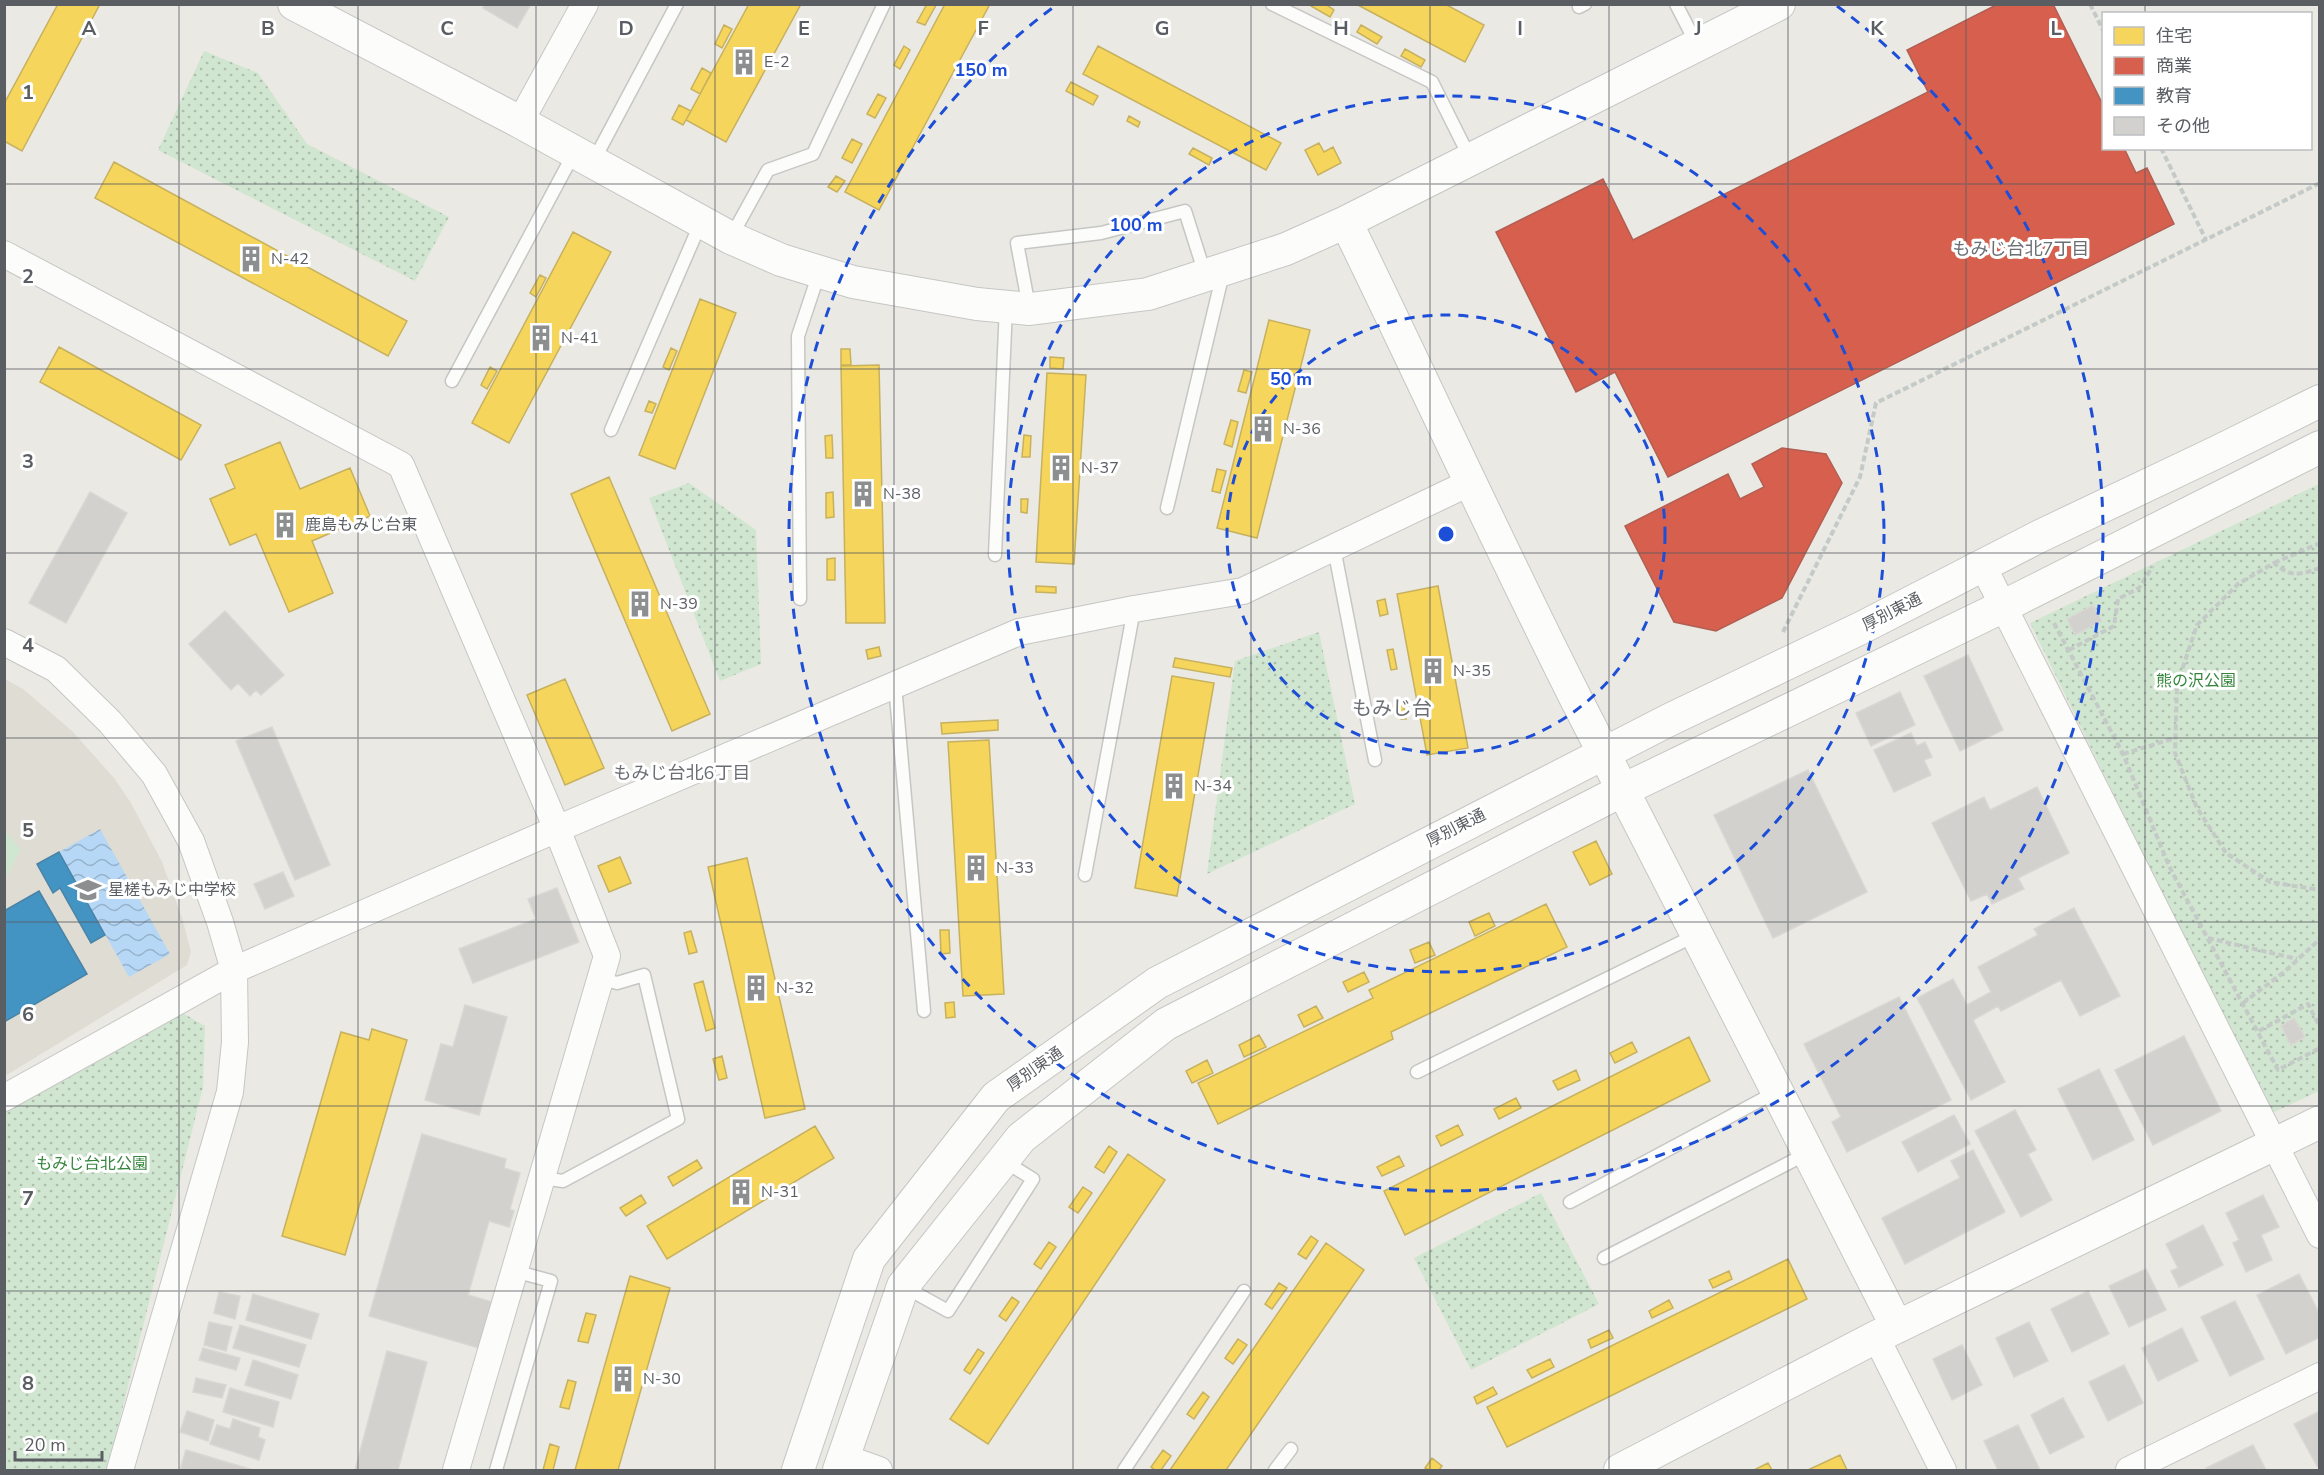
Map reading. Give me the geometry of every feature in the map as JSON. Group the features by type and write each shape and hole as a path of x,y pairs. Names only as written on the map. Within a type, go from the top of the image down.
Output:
{"street":[{"path":"294,4 520,122 731,238 782,260 853,282 977,304 1018,308 1149,294 1286,249 1346,222 1779,4"},
{"path":"520,122 585,4"},
{"path":"1346,222 1604,753 1696,935 1779,1090 1809,1153 1943,1470"},
{"path":"4,254 401,465 557,830 607,956 456,1470"},
{"name":"厚別東通","path":"798,1470 868,1259 996,1097 1157,983 1604,753 2319,400"},
{"path":"879,1470 841,1464 903,1286 1021,1138 1166,1024 1623,790 2004,606 2319,447"},
{"path":"4,1098 234,970 1018,632 1134,609 1243,591 1471,482"},
{"path":"1983,566 2319,1235"},
{"path":"4,642 56,669 110,722 154,774 191,841 220,922 234,970 235,1042 230,1092 120,1470"},
{"path":"1620,1470 1886,1332 2319,1122"},
{"path":"2129,1470 2170,1462 2319,1376"}],"lane":[{"path":"452,381 677,4"},
{"path":"731,238 768,170 813,154 884,4"},
{"path":"1272,4 1432,82 1470,159"},
{"path":"1676,4 1697,46"},
{"path":"995,555 1018,308 1017,243 1101,233 1185,211 1215,272 1167,508"},
{"path":"610,430 701,221"},
{"path":"800,599 798,336 819,272"},
{"path":"1334,548 1375,760"},
{"path":"1085,875 1134,609"},
{"path":"895,685 924,1011"},
{"path":"1417,1072 1696,935"},
{"path":"542,1178 563,1181 678,1119 644,975 617,983 601,979"},
{"path":"1570,1202 1779,1090"},
{"path":"1604,1258 1809,1153"},
{"path":"903,1286 948,1311 1033,1179 1003,1161"},
{"path":"496,1470 550,1281 514,1271"},
{"path":"1124,1470 1244,1291"},
{"path":"1275,1470 1291,1449"}],"path":[{"path":"2090,4 2102,31"},
{"path":"2162,150 2206,240"},
{"path":"1782,633 1860,477 1876,403 2319,183"},
{"path":"2319,543 2274,563 2238,584 2197,625 2177,685 2175,738 2175,753 2197,808 2226,853 2270,882 2319,890"},
{"path":"2068,650 2114,626 2118,599 2139,588 2155,563"},
{"path":"2274,563 2287,574 2301,574 2319,568"},
{"path":"2054,623 2123,754 2169,866 2278,1070 2319,1048"},
{"path":"2123,754 2175,738"},
{"path":"2208,938 2298,959"},
{"path":"2243,1003 2319,939"},
{"path":"2259,1031 2308,1004 2319,1027"}],"shaded area":[{"name":"星槎もみじ中学校","path":"5,679 23,689 72,731 114,778 131,803 162,862 182,918 191,952 187,965 5,1076"}],"green space":[{"path":"204,51 258,73 307,144 449,217 415,281 158,150"},
{"path":"689,483 756,530 761,664 720,681 649,498"},
{"name":"熊の沢公園","path":"2319,484 2319,1091 2270,1114 2030,623"},
{"path":"1319,632 1355,804 1207,874 1235,661"},
{"path":"5,830 21,850 5,879"},
{"name":"もみじ台北公園","path":"181,1012 205,1026 203,1087 107,1470 5,1470 4,1113"},
{"path":"1541,1193 1599,1304 1471,1370 1414,1258"}],"water":[{"path":"100,829 170,954 129,977 59,852"}],"building: 住宅":[{"path":"58,4 100,4 22,151 4,141 4,104"},
{"name":"E-2","path":"749,4 801,4 726,142 686,120"},
{"path":"927,4 936,5 925,25 917,22"},
{"path":"945,4 990,4 879,210 845,192"},
{"path":"1312,4 1325,4 1334,10 1330,17 1311,6"},
{"path":"1356,4 1445,4 1484,25 1465,62"},
{"path":"724,25 732,29 722,48 715,44"},
{"path":"1361,25 1382,37 1377,44 1357,32"},
{"path":"904,46 910,50 900,69 894,65"},
{"path":"1098,46 1281,143 1266,170 1083,74"},
{"path":"1405,49 1425,60 1421,67 1401,56"},
{"path":"702,68 711,73 700,94 691,89"},
{"path":"1071,82 1098,96 1093,105 1066,91"},
{"path":"878,94 886,98 875,118 867,114"},
{"path":"679,105 691,111 683,125 672,119"},
{"path":"1129,116 1140,122 1138,127 1127,121"},
{"path":"852,139 862,144 852,163 842,158"},
{"path":"1319,143 1324,152 1333,147 1341,163 1318,175 1305,150"},
{"path":"1193,148 1212,158 1209,165 1189,154"},
{"name":"N-42","path":"114,162 407,321 388,356 95,198"},
{"path":"836,176 845,181 837,192 828,187"},
{"name":"N-41","path":"573,232 611,252 509,443 472,423"},
{"path":"540,275 546,278 536,297 530,293"},
{"path":"700,299 736,313 675,469 639,455"},
{"name":"N-36","path":"1269,320 1310,330 1257,538 1217,528"},
{"path":"59,347 201,425 181,460 40,382"},
{"path":"671,348 677,351 669,370 663,367"},
{"path":"841,349 850,349 851,365 841,365"},
{"path":"1050,357 1064,358 1063,369 1050,368"},
{"name":"N-38","path":"879,365 885,623 846,623 841,366"},
{"path":"490,367 497,371 487,389 481,385"},
{"path":"1244,370 1252,372 1246,393 1238,391"},
{"name":"N-37","path":"1047,373 1086,375 1074,564 1036,562"},
{"path":"649,401 656,404 652,413 645,411"},
{"path":"1231,420 1238,422 1232,447 1224,444"},
{"path":"832,435 833,458 826,458 825,436"},
{"path":"1024,435 1031,436 1030,457 1022,457"},
{"name":"鹿島もみじ台東","path":"280,442 300,489 350,468 370,516 312,541 333,593 289,612 256,534 230,545 210,499 235,488 225,465"},
{"path":"1217,469 1226,471 1220,493 1212,491"},
{"name":"N-39","path":"609,477 710,714 672,731 571,494"},
{"path":"833,492 834,517 826,518 826,493"},
{"path":"1021,499 1028,499 1027,513 1021,512"},
{"path":"835,558 835,580 827,580 827,559"},
{"path":"1036,586 1056,587 1056,593 1036,592"},
{"name":"N-35","path":"1438,586 1468,748 1427,755 1397,594"},
{"path":"1385,599 1388,614 1380,616 1377,601"},
{"path":"879,647 881,656 868,659 866,650"},
{"path":"1393,649 1397,669 1391,670 1387,650"},
{"path":"1175,658 1232,668 1230,677 1173,667"},
{"name":"N-34","path":"1172,676 1214,683 1177,896 1135,888"},
{"path":"565,679 604,768 565,785 527,695"},
{"path":"1403,703 1406,719 1401,719 1398,704"},
{"path":"998,720 998,730 942,734 941,723"},
{"name":"N-33","path":"989,740 1004,994 963,996 948,742"},
{"path":"1596,841 1612,874 1590,885 1573,852"},
{"path":"620,857 631,883 609,892 598,866"},
{"name":"N-32","path":"747,858 805,1109 765,1118 708,867"},
{"path":"1546,904 1567,947 1391,1032 1393,1039 1218,1124 1198,1083 1373,998 1369,990"},
{"path":"1489,913 1495,926 1475,936 1469,922"},
{"path":"940,930 949,930 950,953 941,954"},
{"path":"691,931 697,952 689,954 684,933"},
{"path":"1429,942 1435,955 1415,963 1410,950"},
{"path":"1364,972 1369,982 1348,992 1343,982"},
{"path":"703,981 715,1028 706,1031 694,984"},
{"path":"954,1002 955,1017 946,1018 945,1003"},
{"path":"1316,1006 1323,1018 1304,1027 1298,1015"},
{"path":"372,1029 407,1040 345,1255 282,1236 341,1032 369,1040"},
{"path":"1259,1035 1266,1047 1244,1057 1239,1045"},
{"path":"1689,1037 1710,1081 1405,1235 1384,1191"},
{"path":"1632,1042 1637,1052 1615,1063 1610,1053"},
{"path":"722,1056 727,1078 719,1080 713,1059"},
{"path":"1207,1060 1213,1073 1192,1083 1186,1071"},
{"path":"1576,1070 1580,1080 1558,1090 1553,1081"},
{"path":"1516,1098 1521,1108 1499,1119 1494,1109"},
{"path":"1458,1125 1463,1135 1441,1146 1436,1136"},
{"name":"N-31","path":"815,1126 834,1158 667,1259 647,1226"},
{"path":"1109,1146 1117,1152 1104,1173 1095,1167"},
{"path":"1128,1154 1165,1180 988,1444 950,1419"},
{"path":"1399,1156 1404,1166 1382,1176 1377,1167"},
{"path":"697,1160 702,1168 673,1186 668,1177"},
{"path":"1083,1187 1092,1193 1078,1213 1069,1207"},
{"path":"641,1195 646,1203 626,1216 620,1208"},
{"path":"1311,1236 1318,1241 1306,1259 1298,1254"},
{"path":"1049,1242 1056,1247 1041,1269 1034,1264"},
{"path":"1326,1243 1364,1270 1226,1470 1170,1470"},
{"path":"1788,1259 1807,1299 1507,1447 1487,1407"},
{"path":"1729,1271 1732,1279 1713,1288 1709,1280"},
{"name":"N-30","path":"630,1276 670,1288 618,1470 575,1470"},
{"path":"1279,1283 1287,1288 1272,1309 1265,1304"},
{"path":"1012,1297 1019,1302 1006,1321 999,1316"},
{"path":"1669,1300 1673,1308 1652,1318 1649,1311"},
{"path":"586,1313 596,1315 588,1343 578,1341"},
{"path":"1609,1330 1613,1338 1591,1348 1588,1340"},
{"path":"1238,1339 1247,1345 1233,1364 1225,1358"},
{"path":"978,1349 984,1353 970,1374 964,1370"},
{"path":"1550,1359 1554,1367 1532,1378 1527,1370"},
{"path":"568,1380 576,1382 569,1409 560,1407"},
{"path":"1493,1387 1497,1394 1477,1404 1474,1397"},
{"path":"1203,1392 1209,1397 1194,1419 1187,1414"},
{"path":"550,1444 559,1447 553,1470 543,1470"},
{"path":"1163,1450 1171,1456 1161,1470 1155,1470 1151,1467"},
{"path":"1840,1455 1847,1470 1808,1470"},
{"path":"1432,1458 1442,1466 1439,1470 1425,1468"},
{"path":"1768,1463 1772,1470 1754,1470"}],"building: 商業":[{"path":"1998,4 2053,4 2102,103 2102,150 2125,150 2136,173 2147,168 2174,224 1668,477 1615,372 1576,392 1496,232 1603,179 1633,240 1928,92 1907,50"},
{"path":"1782,448 1826,454 1842,483 1782,598 1716,631 1674,622 1625,526 1728,474 1740,499 1764,487 1752,464"}],"building: 教育":[{"path":"59,852 105,935 91,943 60,888 53,893 37,864"},
{"path":"39,891 87,974 4,1022 4,911"}],"building: その他":[{"path":"485,4 531,4 517,28 483,8"},
{"path":"90,492 127,513 66,623 29,603"},
{"path":"2093,605 2102,621 2075,635 2067,619"},
{"path":"225,611 284,675 261,695 256,690 250,696 238,683 231,690 189,644"},
{"path":"1968,655 2003,730 1960,751 1924,676"},
{"path":"1900,692 1915,725 1871,746 1856,713"},
{"path":"272,727 330,865 295,880 236,741"},
{"path":"1911,733 1917,746 1925,742 1932,757 1924,760 1931,775 1894,792 1874,750"},
{"path":"1808,770 1867,892 1773,938 1714,815"},
{"path":"2037,787 2069,853 2018,878 2024,889 1992,904 1987,894 1971,901 1932,823 1984,797 1990,810"},
{"path":"283,872 294,896 265,909 254,884"},
{"path":"557,888 579,942 473,983 459,949 536,919 528,899"},
{"path":"2074,908 2120,996 2080,1016 2061,980 2001,1011 1998,1006 1973,1020 2005,1082 1971,1100 1917,998 1953,979 1967,1005 1991,992 1978,967 2038,935 2034,929"},
{"path":"1899,997 1951,1100 1847,1152 1832,1122 1841,1117 1804,1044"},
{"path":"465,1005 507,1017 479,1115 425,1100 441,1044 453,1047"},
{"path":"2294,1018 2305,1037 2291,1045 2281,1026"},
{"path":"2184,1036 2221,1111 2153,1145 2115,1070"},
{"path":"2099,1069 2134,1140 2093,1160 2058,1089"},
{"path":"2015,1110 2036,1150 2028,1154 2052,1200 2021,1217 1975,1131"},
{"path":"1954,1115 1970,1144 1918,1172 1902,1142"},
{"path":"422,1134 506,1159 504,1168 520,1173 510,1209 514,1211 509,1227 489,1221 468,1295 492,1302 479,1348 369,1316"},
{"path":"1973,1150 2005,1212 1905,1264 1882,1218 1960,1178 1951,1161"},
{"path":"2263,1195 2279,1227 2261,1235 2272,1260 2246,1272 2233,1243 2239,1240 2226,1213"},
{"path":"2203,1225 2223,1265 2179,1287 2171,1271 2178,1268 2166,1244"},
{"path":"2146,1269 2166,1310 2129,1327 2109,1286"},
{"path":"2299,1274 2320,1315 2320,1337 2286,1354 2257,1295"},
{"path":"2088,1291 2109,1334 2072,1352 2051,1309"},
{"path":"219,1292 240,1296 235,1319 214,1313"},
{"path":"253,1294 319,1314 311,1339 246,1320"},
{"path":"2235,1301 2264,1359 2230,1376 2201,1317"},
{"path":"209,1322 232,1327 226,1351 204,1345"},
{"path":"2029,1322 2048,1361 2014,1377 1996,1338"},
{"path":"240,1325 306,1345 299,1367 233,1348"},
{"path":"2182,1328 2198,1361 2158,1381 2142,1348"},
{"path":"1962,1345 1982,1385 1952,1400 1933,1359"},
{"path":"203,1348 240,1358 236,1370 199,1360"},
{"path":"387,1351 427,1362 398,1470 355,1470"},
{"path":"253,1360 298,1375 291,1399 245,1385"},
{"path":"2124,1365 2143,1403 2108,1421 2089,1382"},
{"path":"196,1378 226,1385 222,1398 193,1392"},
{"path":"230,1388 279,1402 273,1427 223,1412"},
{"path":"2063,1398 2084,1437 2050,1454 2031,1415"},
{"path":"187,1411 214,1420 208,1441 180,1432"},
{"path":"2320,1411 2320,1465 2317,1466 2294,1424"},
{"path":"233,1419 260,1428 258,1437 265,1440 259,1460 210,1444 217,1425 230,1429"},
{"path":"2018,1425 2040,1470 1998,1470 1984,1441"},
{"path":"2253,1445 2266,1470 2207,1470 2206,1468"},
{"path":"186,1450 253,1470 180,1470"}],"place":[{"name":"E-2","path":"744,62"},
{"name":"N-42","path":"251,259"},
{"name":"N-41","path":"541,338"},
{"name":"N-36","path":"1263,429"},
{"name":"N-37","path":"1061,468"},
{"name":"N-38","path":"863,494"},
{"name":"鹿島もみじ台東","path":"285,525"},
{"name":"N-39","path":"640,604"},
{"name":"N-35","path":"1433,671"},
{"name":"N-34","path":"1174,786"},
{"name":"N-33","path":"976,868"},
{"name":"星槎もみじ中学校","path":"88,890"},
{"name":"N-32","path":"756,988"},
{"name":"N-31","path":"741,1192"},
{"name":"N-30","path":"623,1379"}],"district":[{"name":"もみじ台北7丁目","path":"2021,249"},
{"name":"もみじ台","path":"1392,708"},
{"name":"もみじ台北6丁目","path":"682,773"}]}
